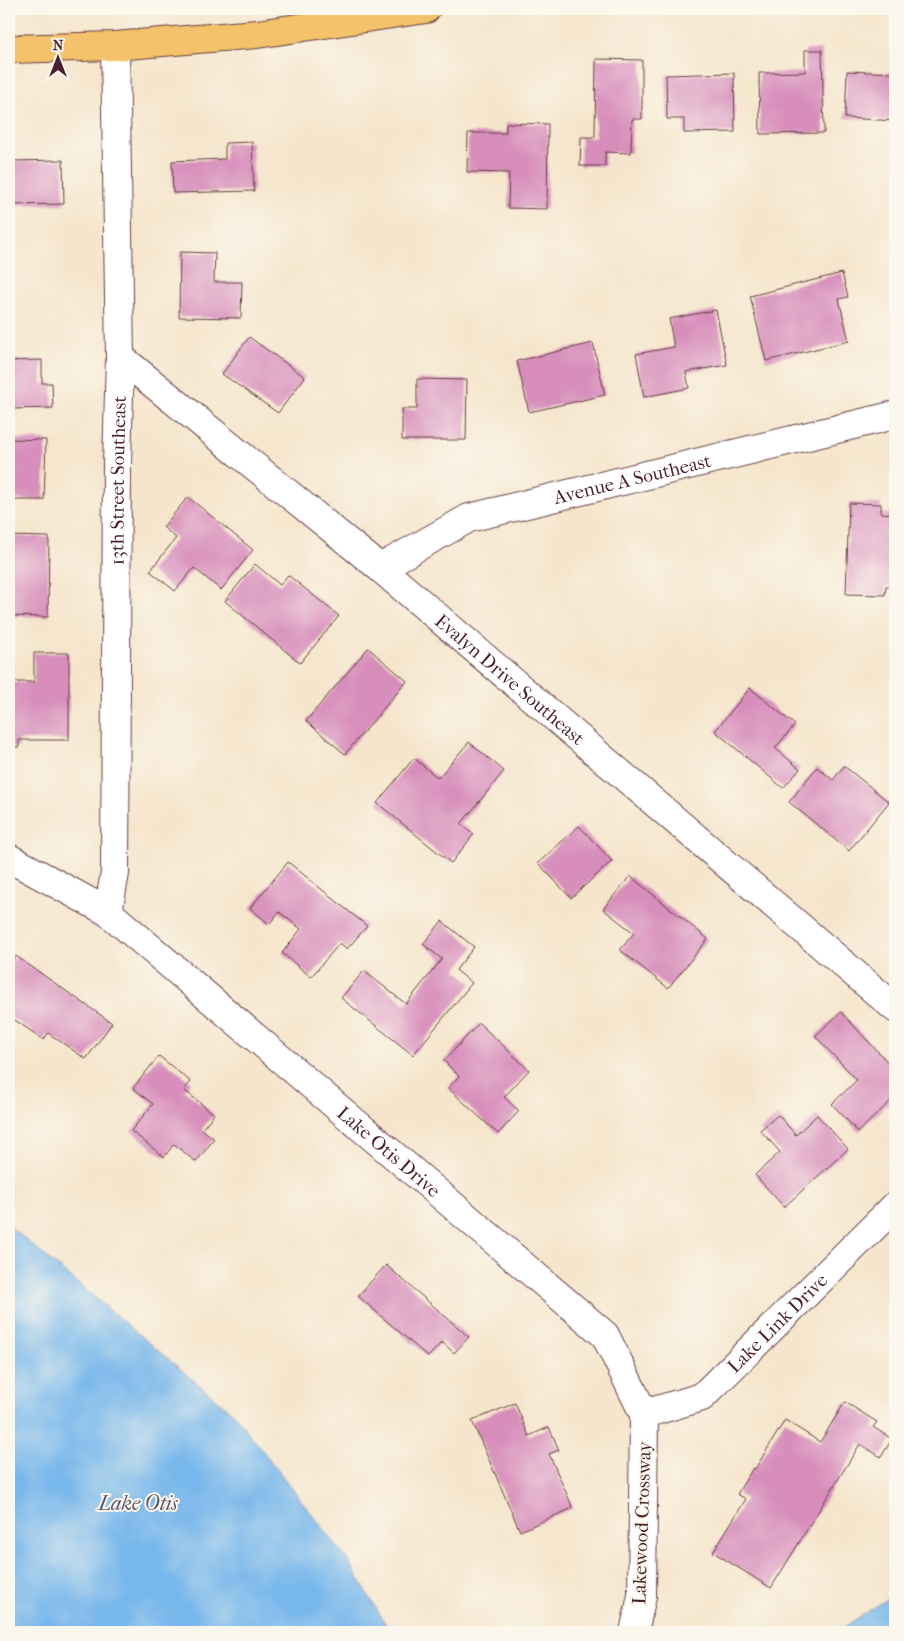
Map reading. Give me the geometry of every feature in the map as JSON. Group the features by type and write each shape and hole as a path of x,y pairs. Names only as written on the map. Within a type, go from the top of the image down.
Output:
{"main road":[{"path":"9,49 115,46 257,34 426,9"}],"street":[{"name":"13th Street Southeast","path":"108,912 115,873 117,474 120,358 115,46"},
{"name":"Evalyn Drive Southeast","path":"120,358 380,568 895,1008"},
{"name":"Avenue A Southeast","path":"380,568 469,518 895,415"},
{"name":"Lake Otis Drive","path":"9,858 108,912 604,1335 644,1414"},
{"name":"Lake Link Drive","path":"644,1414 702,1397 895,1206"},
{"name":"Lakewood Crossway","path":"634,1632 642,1596 644,1414"}],"water":[{"name":"Lake Otis","path":"9,1226 234,1414 349,1562 390,1632 9,1632"},
{"path":"895,1594 895,1632 836,1632"}],"building":[{"path":"805,50 822,50 824,133 760,134 759,73 805,72"},
{"path":"596,59 642,60 642,119 632,119 631,153 605,152 605,166 580,166 581,137 595,137"},
{"path":"847,71 895,73 895,121 845,118"},
{"path":"734,73 735,132 684,133 684,119 667,119 666,75"},
{"path":"506,123 548,124 547,209 508,208 509,173 467,172 468,133 506,133"},
{"path":"252,142 254,191 173,193 172,161 225,159 225,143"},
{"path":"63,160 64,204 9,205 9,161"},
{"path":"180,252 215,253 214,282 242,282 241,318 179,317"},
{"path":"842,273 848,297 839,299 849,341 766,361 750,296"},
{"path":"716,310 727,365 686,372 689,388 644,397 636,354 674,347 669,319"},
{"path":"249,337 305,377 278,413 222,374"},
{"path":"593,343 605,395 529,412 517,361"},
{"path":"42,360 42,383 52,383 53,408 9,409 9,361"},
{"path":"417,379 467,380 466,440 402,440 402,409 417,409"},
{"path":"9,439 46,440 44,500 9,500"},
{"path":"188,497 253,550 221,590 194,568 175,591 150,571 176,538 163,527"},
{"path":"849,503 881,504 881,513 895,514 895,586 886,586 885,595 846,594"},
{"path":"9,536 49,537 48,617 9,616"},
{"path":"255,564 280,585 288,575 339,616 300,663 225,601"},
{"path":"368,648 407,681 345,754 306,721"},
{"path":"34,653 69,653 69,740 19,740 19,747 9,747 9,682 34,682"},
{"path":"750,688 795,725 775,748 800,769 783,788 715,731"},
{"path":"469,742 504,771 461,824 474,834 451,863 377,803 414,758 438,778"},
{"path":"844,766 889,802 849,851 789,802 817,767 833,780"},
{"path":"579,826 612,861 571,898 538,863"},
{"path":"288,862 367,926 347,949 340,943 311,977 282,953 301,929 279,912 269,924 250,908"},
{"path":"630,876 708,939 668,988 620,950 634,933 603,909"},
{"path":"442,921 474,947 456,970 472,983 413,1055 341,998 364,971 406,1004 442,959 423,944"},
{"path":"16,956 112,1023 86,1059 48,1033 44,1040 9,1016 9,966"},
{"path":"841,1012 895,1070 895,1097 858,1132 832,1104 857,1080 815,1036"},
{"path":"479,1023 529,1070 504,1097 519,1111 498,1134 448,1088 459,1076 444,1061"},
{"path":"159,1056 191,1082 184,1090 214,1114 202,1129 214,1139 196,1162 174,1144 164,1157 131,1131 153,1104 133,1088"},
{"path":"778,1115 796,1135 817,1115 848,1149 784,1207 755,1175 780,1152 760,1130"},
{"path":"386,1265 469,1337 454,1353 442,1342 428,1357 358,1296"},
{"path":"845,1402 877,1422 873,1427 892,1439 881,1457 860,1444 771,1588 713,1552 746,1499 737,1494 785,1420 820,1442"},
{"path":"515,1403 529,1436 549,1427 559,1450 549,1454 573,1508 520,1531 472,1421"}]}
